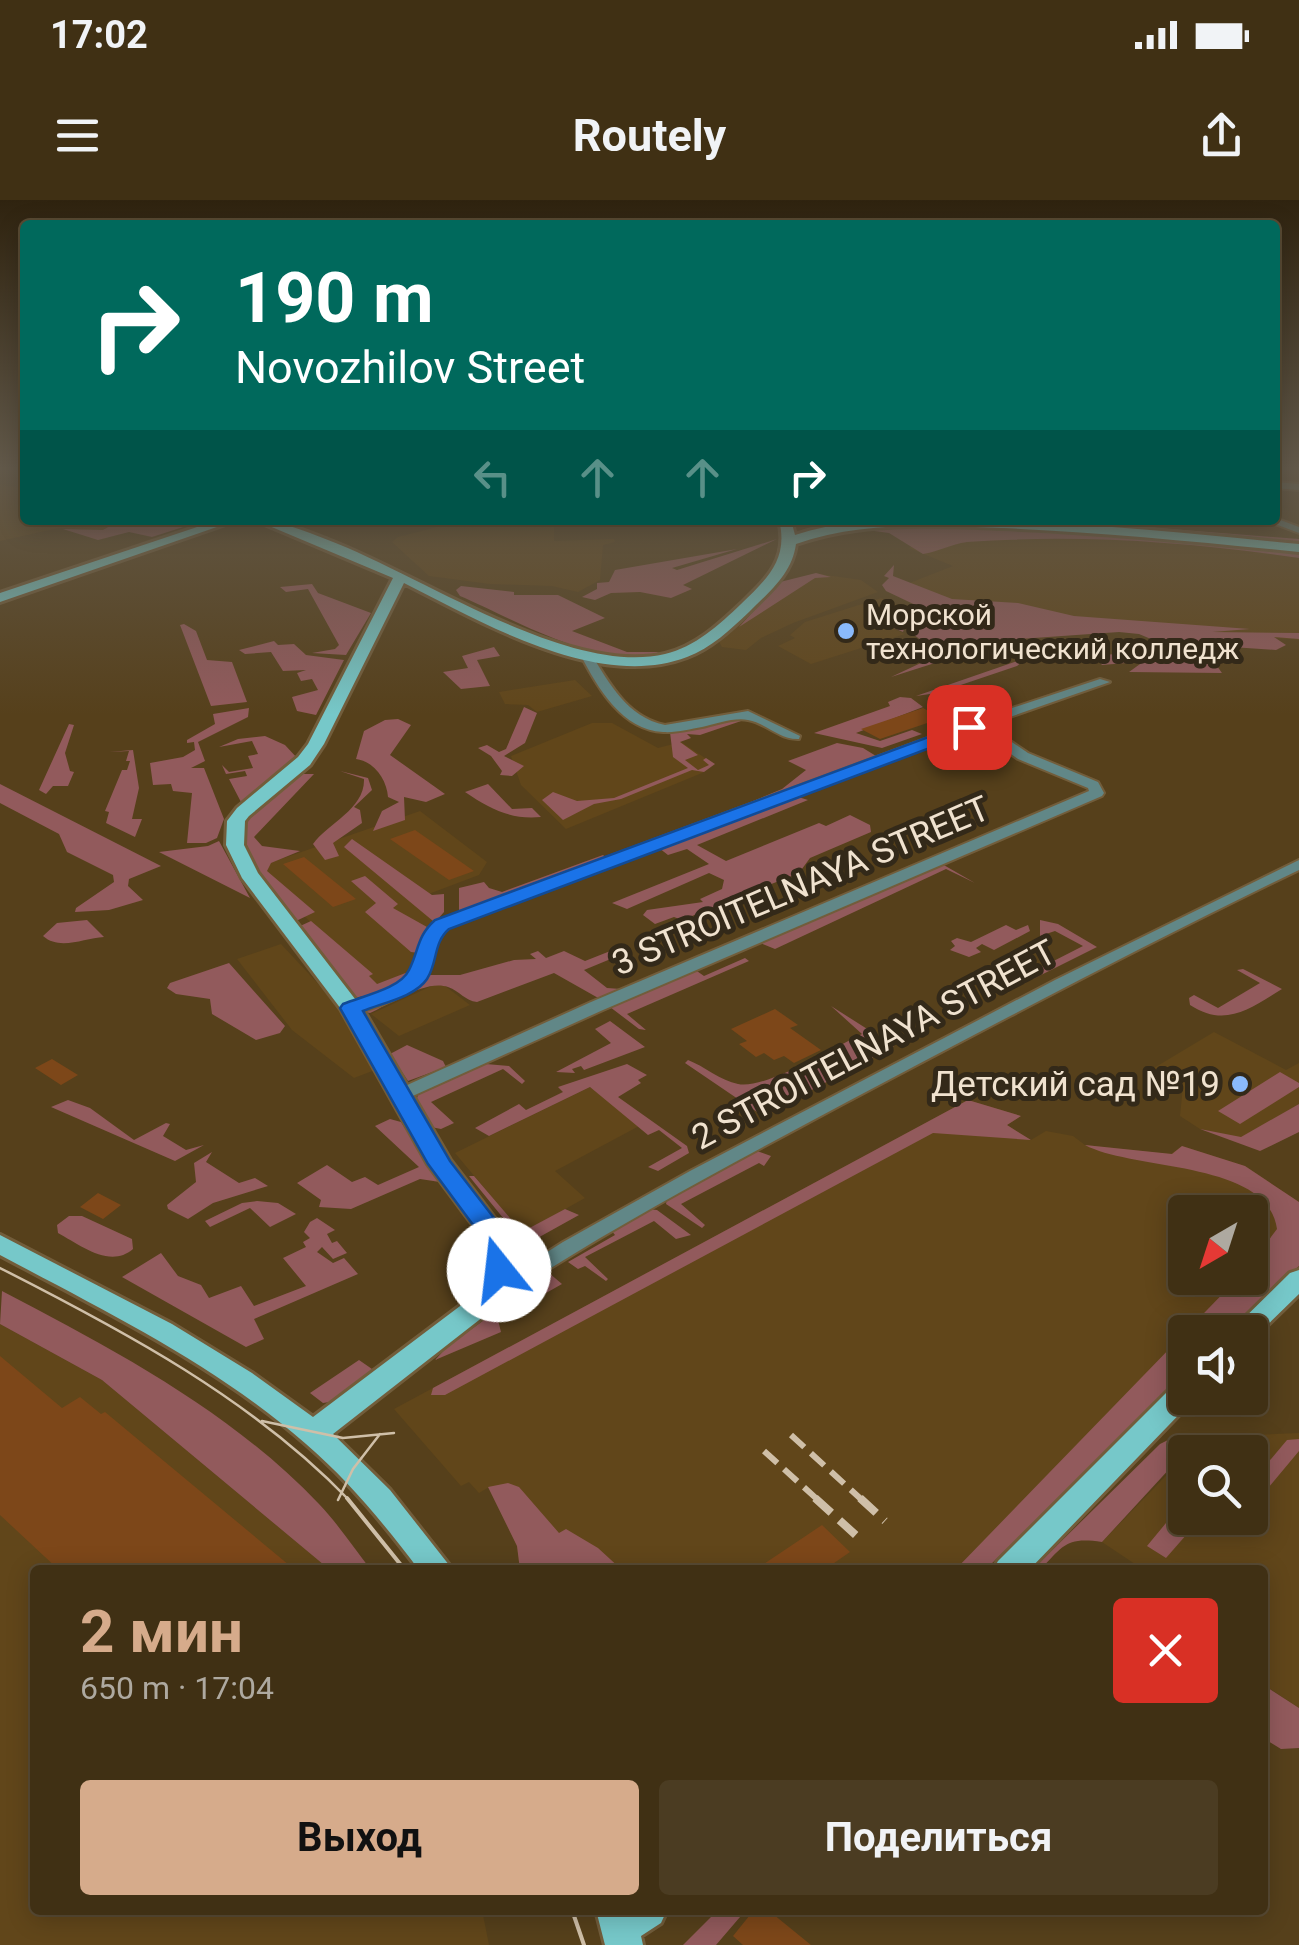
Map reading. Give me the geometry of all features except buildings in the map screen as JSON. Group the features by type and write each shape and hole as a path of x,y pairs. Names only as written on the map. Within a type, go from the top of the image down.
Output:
{"main road":[{"path":"0,598 138,551"},
{"path":"338,551 587,656 620,662 656,661 707,644 786,566 786,551"},
{"path":"312,1433 488,1298 501,1259 495,1236 440,1164 351,1008 254,882 234,845 236,821 307,758 400,577"},
{"path":"0,1244 92,1292 223,1370 312,1433 368,1486 433,1565"},
{"path":"1262,1315 1299,1279"},
{"path":"1014,1565 1168,1408"}],"street":[{"path":"587,656 610,698 657,729 744,715 794,736"},
{"path":"351,1008 418,977 429,936 442,924 977,724 1104,682"},
{"name":"3 STROITELNAYA STREET","path":"400,1095 1097,793 1089,783 1022,756 977,724"},
{"name":"2 STROITELNAYA STREET","path":"488,1298 636,1208 1093,966 1299,864"}],"shaded area":[{"path":"402,551 602,551 600,580 578,592 552,586 490,584 429,576"},
{"path":"729,551 672,568 677,570 737,551 752,551 683,585 692,589 671,598 640,592 611,593 595,600 582,597 597,589 597,583 609,582 615,570"},
{"path":"917,551 1253,551 1299,558 1299,640 1032,617 951,606 907,584 953,566"},
{"path":"1244,551 1299,551 1299,558"},
{"path":"894,565 893,576 952,599 1018,603 1074,616 1250,629 1212,632 1299,633 1299,639 1274,637 1286,645 1276,650 1158,642 1139,634 1119,632 1007,640 891,677 940,654 910,632 958,617 924,620 905,626 903,632 887,625 926,610 886,591 882,585 889,578 884,576"},
{"path":"816,573 831,577 815,578 739,627 780,582"},
{"path":"809,576 861,580 878,592 793,623 746,650 722,647 718,640 736,626"},
{"path":"312,584 318,593 371,613 346,655 312,653 339,645 308,589 286,592 280,587"},
{"path":"461,586 514,595 558,595 605,618 572,631 627,652 660,652 637,657 612,655 558,640 460,596 456,590"},
{"name":"Морской технологический колледж","path":"881,598 915,612 881,623 905,634 811,664 778,646 795,638 790,635 805,622"},
{"path":"180,625 196,631 207,660 232,662 247,702 211,706"},
{"path":"274,641 278,645 294,644 306,655 344,660 316,715 297,711 292,697 318,690 312,679 301,681 297,673 306,670 283,671 271,652 245,654 239,650"},
{"path":"494,647 500,656 477,660 490,686 461,689 443,672 468,668 462,656"},
{"path":"1117,654 1139,655 1126,663 1102,665 1095,656 1023,661 937,693 916,696 1020,660"},
{"path":"1147,659 1220,661 1217,666 1222,673 1129,672"},
{"path":"575,680 592,696 537,712 528,705 505,704 499,692"},
{"path":"911,698 923,707 856,733 880,741 912,730 922,734 882,748 814,733 890,706 888,702"},
{"path":"524,707 537,713 525,743 504,756 524,766 512,776 500,775 502,771 491,756 478,748 487,745 499,752 506,749"},
{"path":"249,708 248,717 198,742 205,761 191,768 204,768 224,819 217,838 206,843 187,843 192,793 173,791 171,784 153,785 150,763 183,757 195,750 194,742 187,740 215,724 213,714"},
{"path":"398,719 411,725 390,755 445,794 426,802 404,797 405,820 373,831 382,811 399,802 388,797 374,767 356,759 364,731 385,720"},
{"path":"747,719 700,735 687,734 691,738 680,742 698,755 685,760 698,770 709,765 703,760 706,758 715,764 704,772 692,770 621,799 594,804 563,820 542,800 553,792 577,801 614,798 688,768 673,757 670,732"},
{"path":"592,723 612,723 658,748 681,742 714,764 702,773 566,829 521,785 511,756"},
{"path":"69,724 74,725 65,753 70,771 74,772 68,786 53,786 46,794 39,790"},
{"path":"265,736 285,745 298,759 242,804 229,779 247,776 245,771 226,774 222,765 229,772 253,768 248,756 258,754 252,741 219,747 238,739"},
{"path":"837,743 863,748 876,756 751,806 746,804 782,789 806,770 788,761"},
{"path":"133,750 139,788 132,819 142,819 135,837 106,823 109,812 105,811 122,770 127,770 130,761 126,761 129,751 109,752"},
{"path":"340,771 368,778 372,790 354,807 360,810 362,823 333,843 339,856 325,860 313,844 352,807 363,790 364,779"},
{"path":"298,774 314,774 254,837 262,846 300,851 271,863 267,871 315,912 296,921 260,877 241,844 243,821"},
{"path":"0,784 161,866 129,879 128,886 143,900 109,910 75,912 114,882 113,875 67,852 59,834 0,803"},
{"path":"488,784 512,809 532,808 541,817 501,812 465,792"},
{"path":"795,796 808,800 697,845 726,861 819,823 826,826 850,815 870,825 871,832 810,858 799,873 682,920 674,917 655,924 643,915 647,910 703,902 700,899 722,889 724,880 709,873 627,909 612,903 709,864 687,849 668,855 659,848"},
{"path":"420,811 487,862 479,875 410,901 436,923 424,934 417,969 375,985 255,868"},
{"path":"352,839 432,895 444,894 444,912 433,921 344,847"},
{"path":"219,841 250,898 159,852"},
{"path":"603,855 608,859 465,912 459,910 459,888 484,882 502,892"},
{"path":"942,864 975,883 946,869 775,949 760,943"},
{"path":"365,876 398,904 393,908 427,927 419,953 411,952 365,912 376,903 351,881"},
{"path":"87,920 104,937 57,943 43,936 57,923"},
{"path":"1040,920 1058,924 1097,947 1033,979 1007,958 1032,972 1083,946 1055,931 1040,936"},
{"path":"311,921 373,974 369,976 377,984 408,972 412,975 388,991 354,998 298,927"},
{"path":"1006,925 1016,930 1028,925 1030,931 994,950 982,944 976,948 981,952 969,957 950,950 955,946 951,941 957,938 971,942"},
{"path":"281,944 336,1003 375,1070 354,1078 292,1030 237,959"},
{"path":"623,946 630,951 584,970 607,988 621,989 600,999 554,973 477,1002 439,985 419,989 370,1013 363,1012 407,991 428,975 460,975 514,960 536,959 530,954 538,951 546,958 564,951 585,961"},
{"path":"745,958 749,961 627,1014 646,1030 610,1007 694,969 704,976"},
{"path":"229,963 285,1026 280,1033 256,1040 212,1014 210,999 176,994 167,988 170,983"},
{"path":"1243,969 1282,989 1248,1009 1226,1015 1203,1012 1190,1005 1189,998 1194,995 1218,1008 1260,983 1237,970"},
{"path":"440,982 470,1005 399,1036 371,1014"},
{"path":"831,1006 894,1046 763,1116 685,1063 688,1060 738,1084 765,1081 862,1034"},
{"path":"610,1021 645,1047 584,1070 581,1066 572,1069 575,1073 556,1072 611,1043 595,1029"},
{"name":"Детский сад №19","path":"1214,1032 1286,1070 1299,1063 1299,1104 1241,1138 1200,1129 1180,1116 1183,1086 1154,1068"},
{"path":"407,1045 443,1061 446,1067 408,1081 390,1054"},
{"path":"486,1064 509,1066 525,1081 522,1084 503,1069 431,1102 454,1123 441,1129 431,1127 416,1101 418,1095"},
{"path":"627,1064 647,1075 618,1097 687,1146 689,1153 658,1171 648,1167 682,1148 659,1130 648,1135 590,1087 489,1136 475,1128 519,1104 526,1110 563,1092 558,1087"},
{"path":"1280,1072 1299,1083 1299,1087 1240,1124 1218,1111"},
{"path":"590,1087 641,1125 555,1171 585,1198 522,1233 455,1153"},
{"path":"68,1100 90,1108 134,1140 166,1123 170,1124 163,1136 186,1150 204,1145 175,1161 51,1107"},
{"path":"968,1100 1021,1116 1007,1125 1031,1140 1046,1131 1073,1136 1085,1145 1171,1154 1182,1146 1245,1166 1299,1202 1299,1266 1268,1294 1268,1195 1168,1195 1168,1295 1267,1295 1246,1315 1168,1315 1168,1391 990,1565 519,1565 517,1546 489,1487 479,1493 469,1482 461,1486 394,1409"},
{"path":"968,1100 1021,1116 1007,1125 1031,1140 933,1133 445,1395 431,1395 433,1388"},
{"path":"1299,1104 1299,1132 1260,1151 1200,1129 1241,1137"},
{"path":"390,1119 401,1122 440,1182 420,1179 351,1209 319,1207 321,1200 297,1183 327,1165 352,1182 365,1177 378,1185 419,1167 375,1126"},
{"path":"1085,1145 1172,1154 1182,1146 1245,1166 1299,1202 1299,1266 1268,1294 1268,1241 1277,1229 1268,1207 1268,1195 1255,1195 1225,1179 1196,1171"},
{"path":"757,1151 771,1156 764,1166 759,1163 681,1204 705,1225 702,1228 666,1204 667,1199"},
{"path":"212,1152 206,1162 239,1183 255,1178 268,1186 213,1203 188,1219 168,1209 167,1205 196,1182 194,1163"},
{"path":"469,1176 474,1176 522,1232 565,1209 579,1215 525,1245"},
{"path":"242,1203 278,1203 296,1214 270,1227 250,1208 210,1227 205,1221"},
{"path":"648,1209 657,1210 691,1235 676,1239 654,1221 585,1257 606,1281 585,1266 578,1269 568,1262 615,1235 611,1230"},
{"path":"69,1216 82,1216 132,1239 133,1249 115,1257 85,1249 58,1233 57,1225"},
{"path":"317,1218 335,1230 327,1234 332,1243 337,1241 347,1253 333,1259 322,1247 317,1252 333,1263 344,1258 358,1274 254,1319 264,1339 246,1347 122,1277 161,1253 178,1276 201,1285 209,1298 241,1286 254,1306 306,1286 283,1258 306,1247 303,1242 310,1238 304,1232"},
{"path":"549,1273 562,1284 498,1320 501,1332 435,1360 448,1346"},
{"path":"2,1291 128,1360 210,1411 285,1471 319,1504 367,1565 324,1565 102,1380 0,1324"},
{"path":"1222,1295 1267,1295 1246,1315 1202,1315"},
{"path":"0,1324 102,1380 324,1565 30,1565 30,1915 483,1915 489,1945 0,1945"},
{"path":"436,1328 336,1401 323,1403 310,1393 359,1360 372,1369"},
{"path":"1168,1351 1168,1391 990,1565 960,1565"},
{"path":"1299,1433 1299,1708 1268,1687 1268,1565 1134,1565 1102,1542 1168,1474 1168,1535 1268,1535 1268,1435 1254,1435"},
{"path":"1299,1439 1299,1451 1268,1488 1268,1463 1287,1440"},
{"path":"1168,1440 1168,1470 1102,1542 1073,1542 1045,1565 1037,1565"},
{"path":"508,1483 519,1487 559,1533 566,1529 598,1548 617,1565 519,1565 517,1546 488,1487"},
{"path":"1168,1521 1168,1535 1186,1535 1166,1558 1147,1546"},
{"path":"1268,1688 1299,1708 1299,1748 1281,1749 1268,1741"},
{"path":"713,1915 742,1915 716,1945 683,1945"}],"tram line":[{"path":"0,1268 185,1370 271,1430 341,1493"},
{"path":"262,1421 343,1438 380,1434"},
{"path":"380,1434 394,1433"},
{"path":"341,1493 353,1469 380,1434"},
{"path":"338,1500 341,1493"},
{"path":"341,1493 347,1498"},
{"path":"347,1498 401,1565"},
{"path":"574,1915 584,1945"}],"railway":[{"path":"791,1435 862,1500"},
{"path":"764,1451 818,1500"},
{"path":"815,1498 859,1538"},
{"path":"860,1498 885,1521"}],"place":[{"name":"Морской технологический колледж","path":"846,631"},
{"name":"Детский сад №19","path":"1240,1084"}],"route":[{"path":"499,1270 501,1259 495,1236 440,1164 351,1008 418,977 429,936 442,924 969,727"}]}
